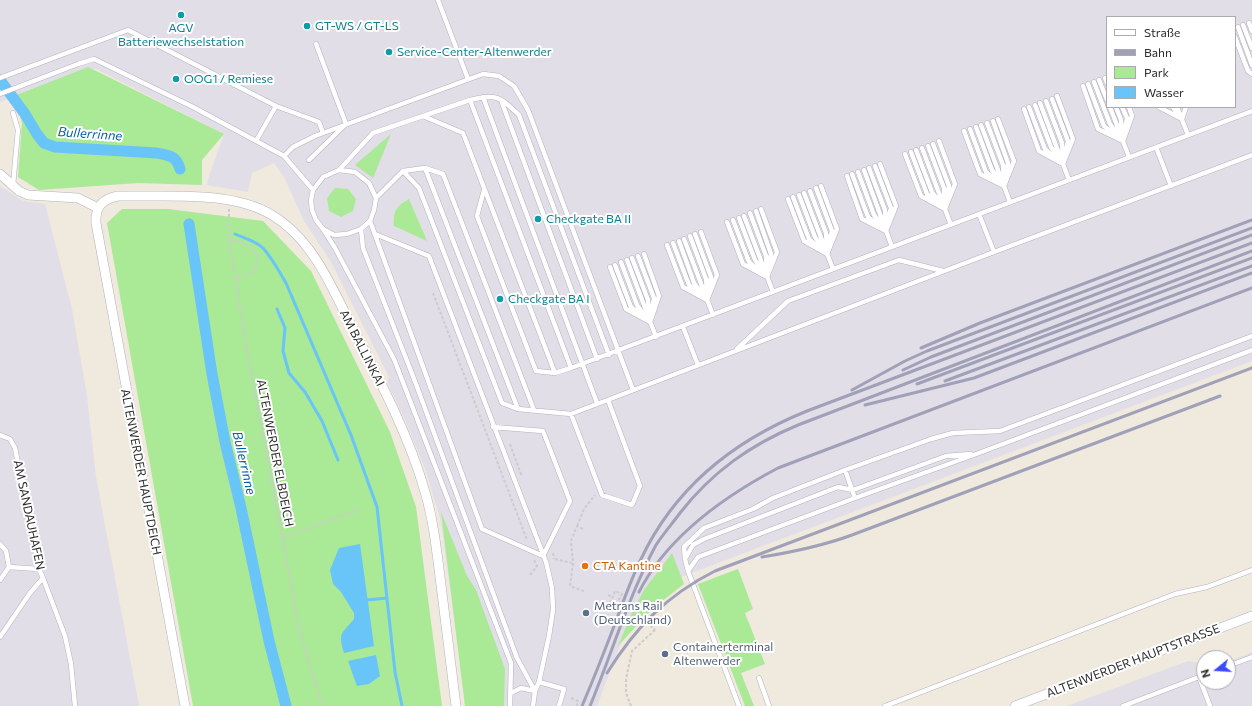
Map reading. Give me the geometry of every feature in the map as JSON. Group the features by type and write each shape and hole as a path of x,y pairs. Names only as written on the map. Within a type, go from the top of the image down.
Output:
{"street":[{"path":"0,174 13,187 28,195 78,198 98,208"},
{"name":"AM BALLINKAI","path":"98,208 105,200 118,196 194,197 230,200 250,205 272,215 295,232 312,252 364,351 398,422 417,467 431,515 456,706"},
{"name":"ALTENWERDER HAUPTDEICH","path":"98,208 96,216 98,237 185,706"},
{"name":"ALTENWERDER HAUPTSTRASSE","path":"1015,706 1252,616"}],"lane":[{"path":"438,0 468,79"},
{"path":"1249,23 1252,31"},
{"path":"1243,25 1252,48"},
{"path":"1238,27 1252,65"},
{"path":"0,78 128,30 276,106 319,122 323,133"},
{"path":"1236,40 1248,71 1252,74"},
{"path":"316,44 346,124"},
{"path":"0,94 94,59 186,104 284,156 313,190"},
{"path":"284,156 293,147 323,133 483,74 499,76 514,86 528,110 633,390"},
{"path":"1099,80 1106,98"},
{"path":"1094,82 1110,124 1123,141"},
{"path":"1088,84 1104,126 1123,141"},
{"path":"1083,86 1098,129 1123,141"},
{"path":"1057,96 1073,139 1064,164"},
{"path":"510,706 511,663 394,359 336,248 316,220 312,210 311,200 313,190 323,177 338,170 373,133 470,100 483,97 501,98 519,115 609,355"},
{"path":"483,97 597,403"},
{"path":"501,98 598,359"},
{"path":"1052,98 1068,141 1064,164"},
{"path":"470,100 571,368"},
{"path":"1046,101 1062,143 1064,164"},
{"path":"1040,103 1069,180"},
{"path":"1035,105 1051,147 1064,164"},
{"path":"256,141 276,106"},
{"path":"1029,107 1045,149 1064,164"},
{"path":"1110,108 1129,157"},
{"path":"1116,108 1121,120 1123,141"},
{"path":"1122,108 1127,118 1123,141"},
{"path":"1123,141 1132,116 1129,108"},
{"path":"1161,108 1182,119"},
{"path":"1168,108 1182,119"},
{"path":"1174,108 1182,119"},
{"path":"1177,108 1188,135"},
{"path":"1182,119 1184,108"},
{"path":"1024,109 1040,151 1064,164"},
{"path":"484,189 477,216 536,371 555,373 609,355 1252,111"},
{"path":"13,113 18,130 13,187"},
{"path":"423,116 463,133 555,373"},
{"path":"998,119 1014,161 1004,186"},
{"path":"993,121 1008,163 1004,186"},
{"path":"987,123 1003,165 1004,186"},
{"path":"310,160 346,124"},
{"path":"981,125 1010,202"},
{"path":"976,127 992,170 1004,186"},
{"path":"970,129 986,172 1004,186"},
{"path":"964,132 980,174 1004,186"},
{"path":"939,141 955,184 945,209"},
{"path":"933,144 949,186 945,209"},
{"path":"928,146 944,188 945,209"},
{"path":"1156,147 1171,186"},
{"path":"922,148 951,225"},
{"path":"916,150 932,192 945,209"},
{"path":"911,152 927,194 945,209"},
{"path":"905,154 921,196 945,209"},
{"path":"403,171 419,188 502,403 518,408 571,414 943,271 1252,155"},
{"path":"880,164 896,206 886,232"},
{"path":"875,166 890,208 886,232"},
{"path":"376,198 403,171 425,168 444,174 534,410"},
{"path":"425,168 518,408"},
{"path":"869,168 885,210 886,232"},
{"path":"322,229 334,235 347,234 361,229 370,221 374,210 376,198 369,183 355,172 338,170"},
{"path":"864,170 892,247"},
{"path":"858,172 874,215 886,232"},
{"path":"852,174 868,217 886,232"},
{"path":"847,176 862,219 886,232"},
{"path":"821,186 837,229 827,254"},
{"path":"816,188 832,231 827,254"},
{"path":"810,191 826,233 827,254"},
{"path":"804,193 833,270"},
{"path":"799,195 815,237 827,254"},
{"path":"793,197 809,239 827,254"},
{"path":"788,199 804,241 827,254"},
{"path":"761,209 777,252 767,277"},
{"path":"756,211 771,254 767,277"},
{"path":"750,214 766,256 767,277"},
{"path":"979,214 994,252"},
{"path":"744,216 773,292"},
{"path":"739,218 755,260 767,277"},
{"path":"733,220 749,262 767,277"},
{"path":"370,221 482,529 543,556"},
{"path":"727,222 743,264 767,277"},
{"path":"361,229 363,248 518,658 535,691"},
{"path":"701,232 717,274 707,300"},
{"path":"375,234 429,256 546,562 552,588 553,610 549,636 539,682 535,691 533,706"},
{"path":"695,234 711,277 707,300"},
{"path":"690,236 706,279 707,300"},
{"path":"684,238 713,315"},
{"path":"678,241 694,283 707,300"},
{"path":"673,243 689,285 707,300"},
{"path":"667,245 683,287 707,300"},
{"path":"644,254 660,296 650,322"},
{"path":"638,256 654,298 650,322"},
{"path":"632,258 648,300 650,322"},
{"path":"627,260 656,337"},
{"path":"734,351 788,300 899,260 943,271"},
{"path":"621,262 637,305 650,322"},
{"path":"616,264 631,307 650,322"},
{"path":"610,267 626,309 650,322"},
{"path":"683,327 698,365"},
{"path":"739,706 688,571 685,559 684,547 704,528 753,509 773,498 931,439 953,433 1000,431 1252,336"},
{"path":"688,571 698,557 1252,350"},
{"path":"571,414 602,496 632,505 640,486 608,400"},
{"path":"493,426 543,431 570,500 543,556"},
{"name":"AM SANDAUHAFEN","path":"0,435 10,438 15,448 39,569 43,578 30,593 0,637"},
{"path":"685,559 693,545 704,538 838,487 853,490 946,456 979,453"},
{"path":"845,470 855,498"},
{"path":"0,544 6,550 9,566 0,580"},
{"path":"9,566 39,569"},
{"path":"885,706 1175,594 1207,587 1252,570"},
{"path":"43,578 65,636 71,664 75,706"},
{"path":"1236,663 1252,656"},
{"path":"759,678 769,706"},
{"path":"1123,706 1196,678"},
{"path":"539,682 564,689 559,706"},
{"path":"511,693 522,688 535,691"},
{"path":"1206,690 1210,706"}],"path":[{"name":"ALTENWERDER ELBDEICH","path":"230,200 229,239 282,539 300,632 322,706"},
{"path":"229,239 249,246 257,255 257,265 251,274 235,278"},
{"path":"433,293 537,566"},
{"path":"510,444 524,482"},
{"path":"586,592 570,586 574,563 571,541 584,509 594,494 602,496"},
{"path":"282,539 359,510"},
{"path":"577,526 583,529"},
{"path":"550,544 554,559"},
{"path":"530,575 537,566 554,559 574,563"},
{"path":"604,608 608,610 615,591 622,594 616,606 639,614 655,630 632,651 626,679 626,693 631,706"},
{"path":"608,595 613,597"},
{"path":"571,698 578,701 576,706"}],"shaded area":[{"path":"0,0 1252,0 1252,361 681,577 665,597 625,632 597,706 466,706 441,522 426,471 405,420 387,382 389,377 331,262 304,221 284,177 274,163 252,173 248,192 207,185 224,134 96,69 88,69 0,102"},
{"path":"0,186 23,201 45,204 72,309 87,396 96,477 139,706 0,706"},
{"path":"1252,652 1252,706 1067,706 1188,661 1196,662 1196,690 1236,690 1236,659"}],"green space":[{"path":"88,67 224,134 202,160 202,185 138,183 39,190 18,177 22,123 14,96"},
{"path":"391,134 373,178 355,165"},
{"path":"335,188 348,189 356,199 353,211 341,217 329,211 327,198"},
{"path":"409,199 427,241 394,226 394,216 396,210 401,204"},
{"path":"122,209 168,209 263,221 311,271 390,432 416,507 442,706 193,706 107,223"},
{"path":"441,512 467,576 476,590 505,669 504,706 465,706"},
{"path":"672,553 684,584 652,609 618,646 631,615 644,590"},
{"path":"738,569 753,609 745,613 765,664 741,673 754,706 745,706 698,584"}],"water":[{"path":"360,544 374,646 344,653 341,637 354,619 354,613 341,592 333,584 330,570 339,548"},
{"path":"376,655 380,676 369,684 357,686 348,661"}],"waterway":[{"name":"Bullerrinne","path":"0,80 44,143 55,147 157,153 172,157 180,169"},
{"name":"Bullerrinne","path":"189,224 212,374 225,442 241,508 269,641 286,706"},
{"path":"235,234 263,248 286,283 351,435 377,507 395,672 402,706"},
{"path":"277,309 285,328 283,351 289,373 305,392 322,421 338,460"},
{"path":"367,600 387,598"}],"railway":[{"path":"921,348 980,323 1252,220"},
{"path":"852,390 905,361 927,351 1252,228"},
{"path":"903,370 931,357 1252,235"},
{"path":"582,706 634,574 655,533 689,488 710,469 755,436 807,411 1252,243"},
{"path":"590,706 637,584 656,545 692,498 719,472 733,461 764,441 798,425 1252,251"},
{"path":"917,384 1252,258"},
{"path":"945,381 1252,266"},
{"path":"865,405 974,378 1252,273"},
{"path":"639,592 665,553 681,536 718,505 738,491 778,468 1252,288"},
{"path":"607,673 629,641 654,614 682,591 715,571 1252,368"},
{"path":"762,557 807,548 852,535 1220,396"}],"place":[{"name":"AGV Batteriewechselstation","path":"181,15"},
{"name":"GT-WS / GT-LS","path":"307,26"},
{"name":"Service-Center-Altenwerder","path":"389,52"},
{"name":"OOG1 / Remiese","path":"176,79"},
{"name":"Checkgate BA II","path":"538,219"},
{"name":"Checkgate BA I","path":"500,299"},
{"name":"CTA Kantine","path":"585,566"},
{"name":"Metrans Rail (Deutschland)","path":"586,613"},
{"name":"Containerterminal Altenwerder","path":"665,654"}]}
